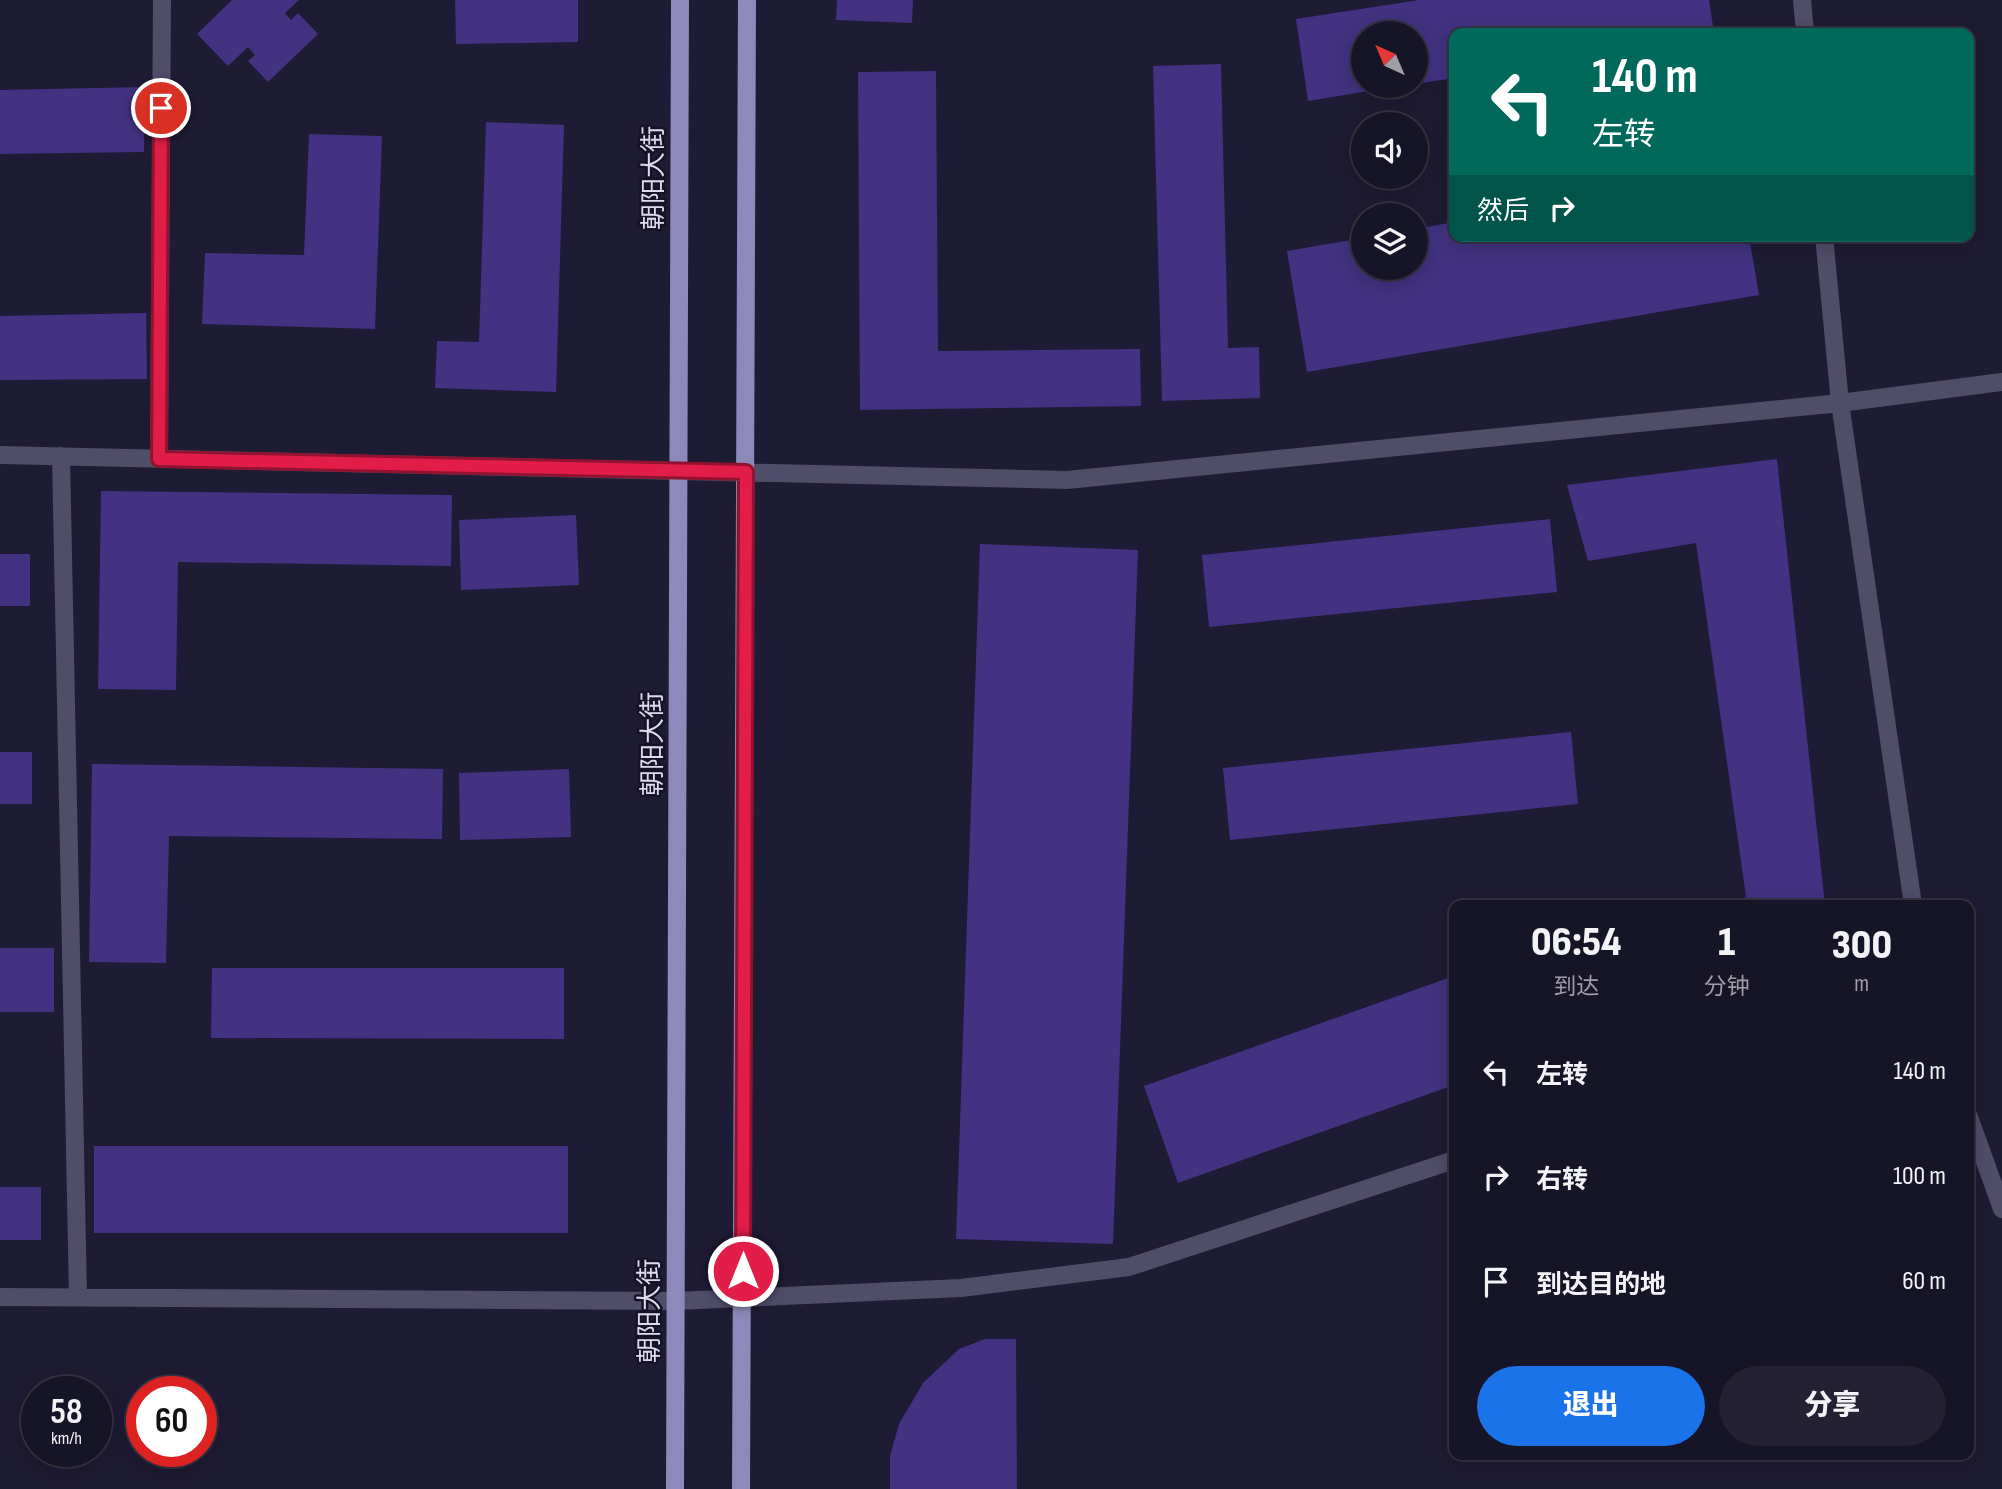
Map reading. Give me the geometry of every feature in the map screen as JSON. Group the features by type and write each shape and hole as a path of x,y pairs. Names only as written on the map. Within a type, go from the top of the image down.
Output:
{"main road":[{"name":"朝阳大街","path":"675,1489 681,470 680,0"},
{"path":"741,1489 747,0"}],"street":[{"path":"159,459 162,0"},
{"path":"1802,0 1805,28"},
{"path":"1825,242 1840,403 1912,900"},
{"path":"0,455 1067,480 1840,403 2002,382"},
{"path":"61,456 78,1297"},
{"path":"1974,1132 2002,1209"},
{"path":"0,1297 677,1301 961,1288 1129,1267 1449,1162"}],"building":[{"path":"232,0 299,0 285,13 291,20 298,13 318,34 268,82 248,61 255,55 248,47 228,66 197,34"},
{"path":"455,0 578,0 578,42 456,44"},
{"path":"837,0 913,0 912,23 836,20"},
{"path":"1419,0 1709,0 1713,28 1449,28 1449,79 1428,82 1428,21 1351,21 1351,94 1308,101 1296,19"},
{"path":"1221,64 1228,348 1259,347 1260,398 1162,401 1153,66"},
{"path":"936,71 938,351 1140,349 1141,406 860,410 858,72"},
{"path":"144,87 144,152 0,154 0,90"},
{"path":"486,122 564,125 556,392 435,388 437,341 479,342"},
{"path":"309,134 382,136 375,329 202,324 205,253 304,255"},
{"path":"1449,223 1449,242 1750,242 1759,295 1307,372 1287,251 1351,240 1351,280 1428,280 1428,227"},
{"path":"146,313 147,379 0,380 0,316"},
{"path":"1777,459 1824,900 1738,900 1746,897 1696,543 1588,561 1567,485"},
{"path":"101,491 452,495 451,566 178,562 176,690 98,689"},
{"path":"576,515 579,585 461,590 459,520"},
{"path":"1550,519 1557,592 1209,627 1202,555"},
{"path":"980,544 1138,550 1113,1244 956,1239"},
{"path":"0,554 30,554 30,606 0,606"},
{"path":"1571,732 1578,804 1230,840 1223,768"},
{"path":"0,752 32,752 32,804 0,804"},
{"path":"92,764 443,769 442,839 169,836 166,963 89,962"},
{"path":"569,769 571,837 460,840 459,773"},
{"path":"0,948 54,948 54,1012 0,1012"},
{"path":"212,968 564,968 564,1039 211,1038"},
{"path":"1449,978 1449,1087 1178,1183 1144,1086"},
{"path":"94,1146 568,1146 568,1233 94,1233"},
{"path":"0,1187 41,1187 41,1240 0,1240"},
{"path":"985,1339 1016,1339 1017,1489 890,1489 890,1456 899,1424 923,1383 959,1349"}],"route":[{"path":"161,108 159,459 746,472 743,1271"}]}
